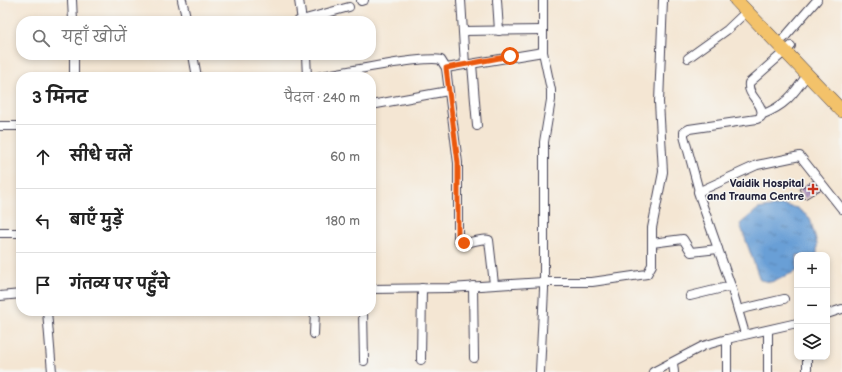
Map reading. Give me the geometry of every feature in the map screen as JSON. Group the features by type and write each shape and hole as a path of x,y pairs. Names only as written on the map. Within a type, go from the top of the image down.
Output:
{"main road":[{"path":"736,0 747,6 842,99"},
{"path":"786,45 807,75 842,111"}],"street":[{"path":"72,0 73,16"},
{"path":"182,0 186,16"},
{"path":"299,0 301,16"},
{"path":"461,0 463,31 477,126"},
{"path":"497,0 499,31"},
{"path":"540,372 544,282 544,142 551,95 543,52 543,0"},
{"path":"376,289 544,282 592,282 647,274 652,265 652,228 664,165 659,102 663,0"},
{"path":"761,115 761,107 749,90 749,83 786,45 817,0"},
{"path":"688,58 727,30 747,6"},
{"path":"318,16 349,7"},
{"path":"463,31 543,30"},
{"path":"446,68 543,52"},
{"path":"350,72 437,59 441,60 446,68 458,163 458,238 461,243 485,239 489,240 494,284"},
{"path":"74,60 74,72"},
{"path":"194,60 196,72"},
{"path":"306,60 307,72"},
{"path":"745,334 731,286 699,191 684,132 689,129 757,119 761,115 776,110 793,96 807,75"},
{"path":"376,104 448,91"},
{"path":"0,126 16,126"},
{"path":"699,191 757,165 800,156 842,209"},
{"path":"0,233 16,233"},
{"path":"652,243 683,239 691,252 718,249"},
{"path":"472,286 474,358"},
{"path":"690,296 731,286"},
{"path":"421,360 422,288"},
{"path":"0,296 16,294"},
{"path":"738,310 784,299"},
{"path":"830,313 842,309"},
{"path":"47,316 52,372"},
{"path":"314,334 315,316"},
{"path":"363,316 364,361"},
{"path":"653,372 673,363 703,346 745,334 794,324"},
{"path":"768,330 768,372"},
{"path":"727,339 727,372"},
{"path":"806,360 807,372"},
{"path":"673,363 674,372"}],"water":[{"path":"783,205 797,208 810,218 817,244 817,252 794,252 794,272 771,282 760,280 740,224 758,209"}],"building":[{"path":"813,181 820,190 805,199 799,189"}],"place":[{"name":"Vaidik Hospital and Trauma Centre","path":"813,189"}],"route":[{"path":"464,243 461,243 458,238 458,163 446,68 510,56"}]}
